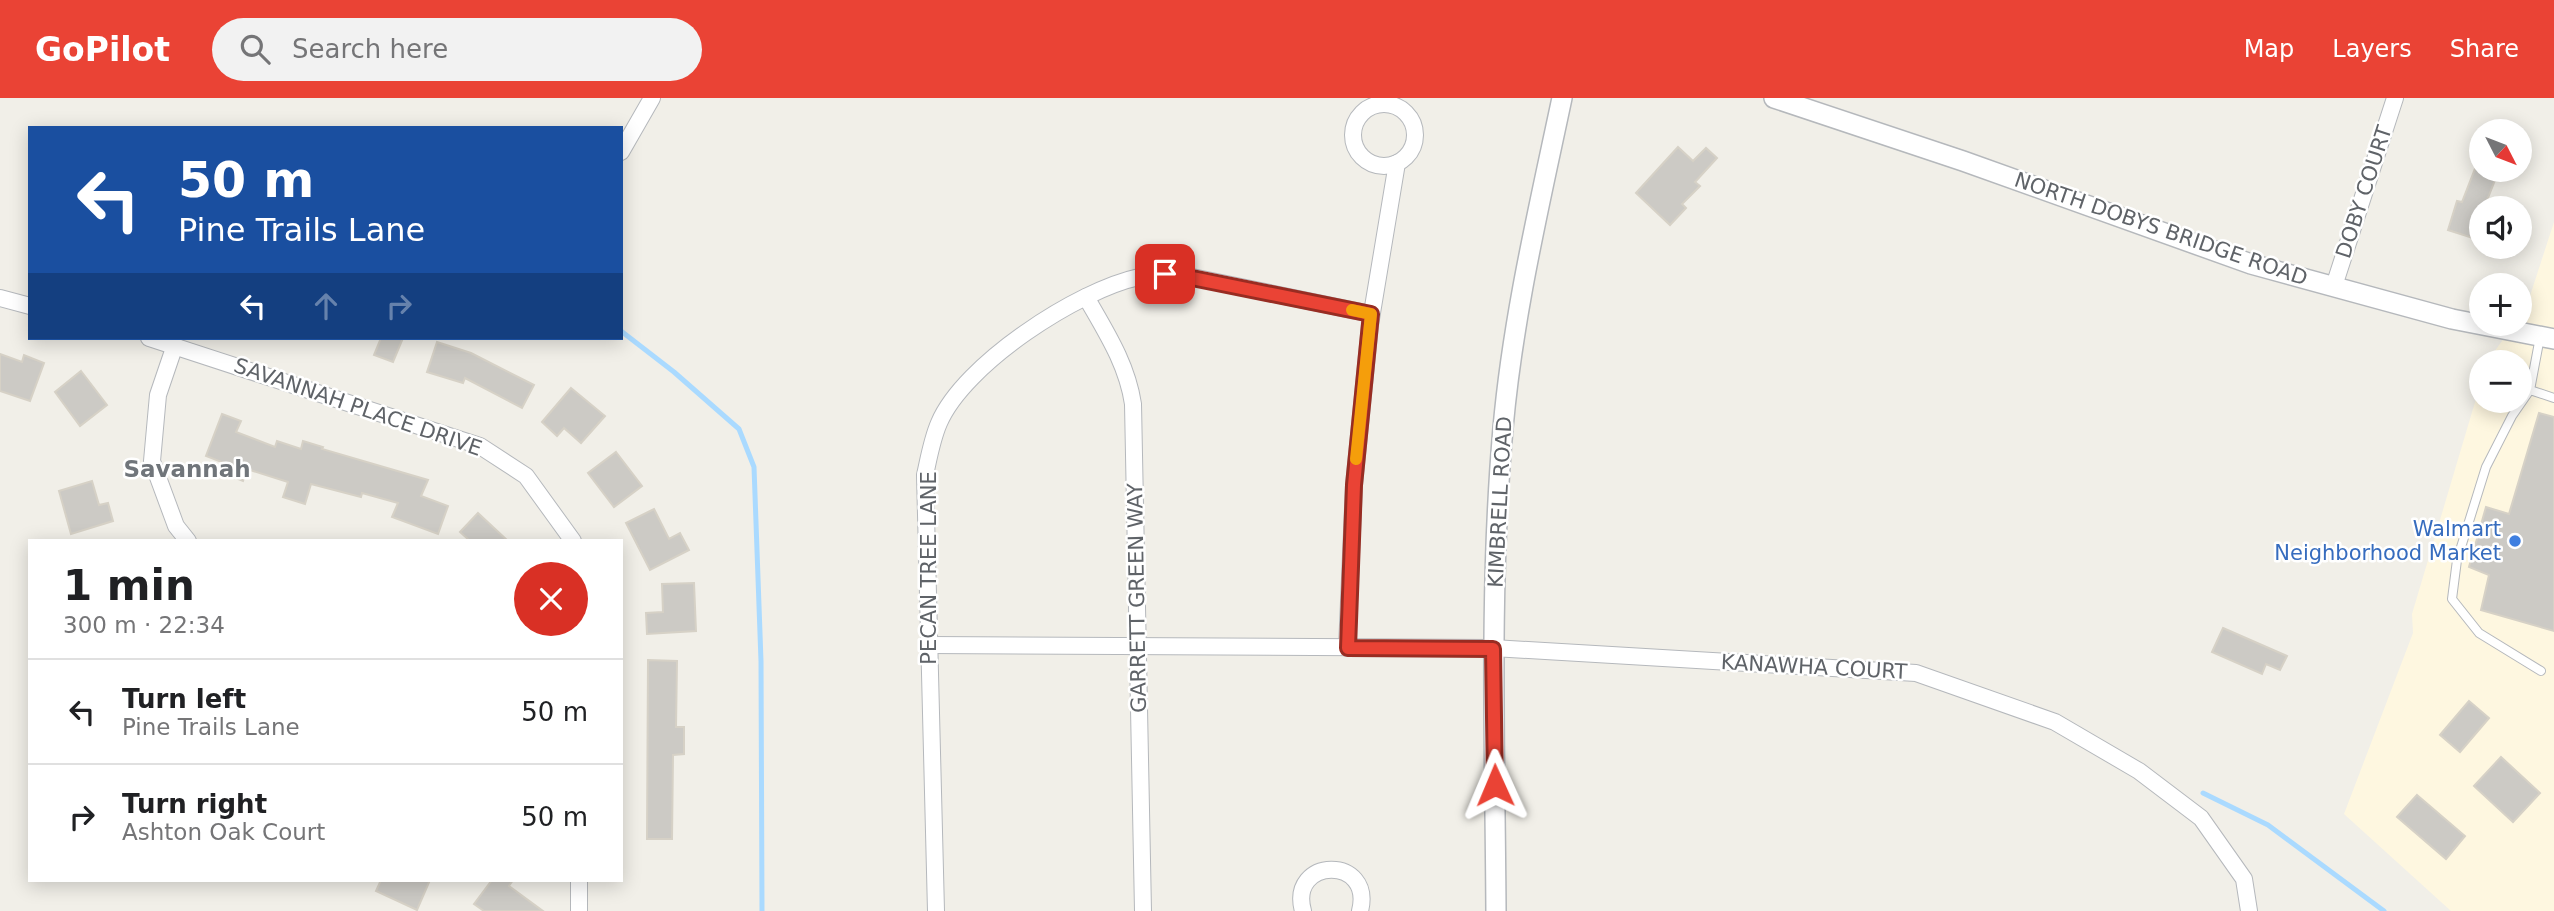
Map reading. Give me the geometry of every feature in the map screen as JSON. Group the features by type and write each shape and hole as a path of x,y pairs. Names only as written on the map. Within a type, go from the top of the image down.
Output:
{"street":[{"path":"623,149 652,98"},
{"name":"KIMBRELL ROAD","path":"1496,911 1493,649 1495,567 1506,401 1514,336 1562,98"},
{"name":"NORTH DOBYS BRIDGE ROAD","path":"1774,98 1963,161 2251,264 2452,319 2547,338"},
{"name":"DOBY COURT","path":"2334,286 2395,98"},
{"path":"1348,648 1354,485 1371,314 1397,163"},
{"name":"PECAN TREE LANE","path":"936,911 925,475 939,422 967,382 991,359 1044,321 1086,297 1142,276 1165,274 1192,278 1371,314"},
{"name":"GARRETT GREEN WAY","path":"1086,297 1123,364 1131,394 1139,646 1143,911"},
{"path":"0,298 28,305"},
{"name":"SAVANNAH PLACE DRIVE","path":"156,340 480,446 526,476 572,539"},
{"path":"175,345 159,396 152,461 176,526 186,539"},
{"name":"KANAWHA COURT","path":"929,645 1493,649 1916,673 2054,722 2139,771 2201,818 2244,879 2249,911"},
{"path":"1303,911 1301,892 1305,883 1321,871 1330,869 1350,874 1357,882 1362,892 1360,911"},
{"path":"579,882 579,911"}],"lane":[{"path":"2532,384 2547,338"},
{"path":"2532,391 2554,398"},
{"path":"2514,413 2486,467 2457,560 2452,599 2479,633 2541,671"}],"shaded area":[{"path":"2554,222 2554,911 2451,911 2344,814 2413,633 2412,614 2472,413 2532,413 2532,350 2496,350 2505,336 2532,336 2532,290"}],"building":[{"path":"1678,147 1693,161 1706,148 1717,158 1695,182 1700,186 1682,204 1686,208 1670,225 1636,193"},
{"path":"2470,182 2494,182 2489,196 2469,196 2469,237 2448,230 2457,201 2462,202"},
{"path":"380,340 402,340 393,362 374,355"},
{"path":"437,342 471,353 534,385 522,408 465,378 463,383 427,372"},
{"path":"0,354 22,362 24,355 44,363 30,401 0,391"},
{"path":"81,371 107,405 80,426 55,392"},
{"path":"571,388 605,416 581,443 564,428 557,436 542,422"},
{"name":"Walmart Neighborhood Market","path":"2539,413 2554,417 2554,631 2481,610 2489,575 2469,567 2486,507 2509,514"},
{"path":"222,414 241,421 236,432 275,447 277,441 301,449 303,441 428,480 421,496 448,506 438,534 392,517 398,503 311,484 305,504 283,497 288,482 247,469 243,481 228,475 232,466 206,456"},
{"path":"616,452 642,486 614,507 588,473"},
{"path":"92,481 99,505 108,503 113,521 71,534 59,491"},
{"path":"654,509 669,539 680,533 689,550 650,570 626,523"},
{"path":"478,513 506,539 468,539 460,532"},
{"path":"694,583 696,631 647,634 646,613 663,612 662,584"},
{"path":"2223,628 2287,656 2280,670 2266,664 2262,674 2212,652"},
{"path":"648,660 677,661 676,727 684,727 684,754 673,755 672,839 647,839"},
{"path":"2469,701 2489,718 2460,752 2440,735"},
{"path":"2501,757 2540,793 2513,822 2474,786"},
{"path":"2417,795 2465,836 2446,859 2397,817"},
{"path":"380,882 429,882 417,910 376,891"},
{"path":"490,882 512,882 509,886 543,911 484,911 474,904"}],"waterway":[{"path":"623,333 674,372 739,429 754,467 761,661 762,911"},
{"path":"2203,793 2268,825 2384,911"}],"slow traffic":[{"path":"1352,310 1371,314 1356,459"}],"place":[{"name":"Walmart Neighborhood Market","path":"2515,541"}],"district":[{"name":"Savannah","path":"187,469"}],"route":[{"path":"1165,274 1371,314 1354,485 1348,648 1493,649 1495,785"}]}
